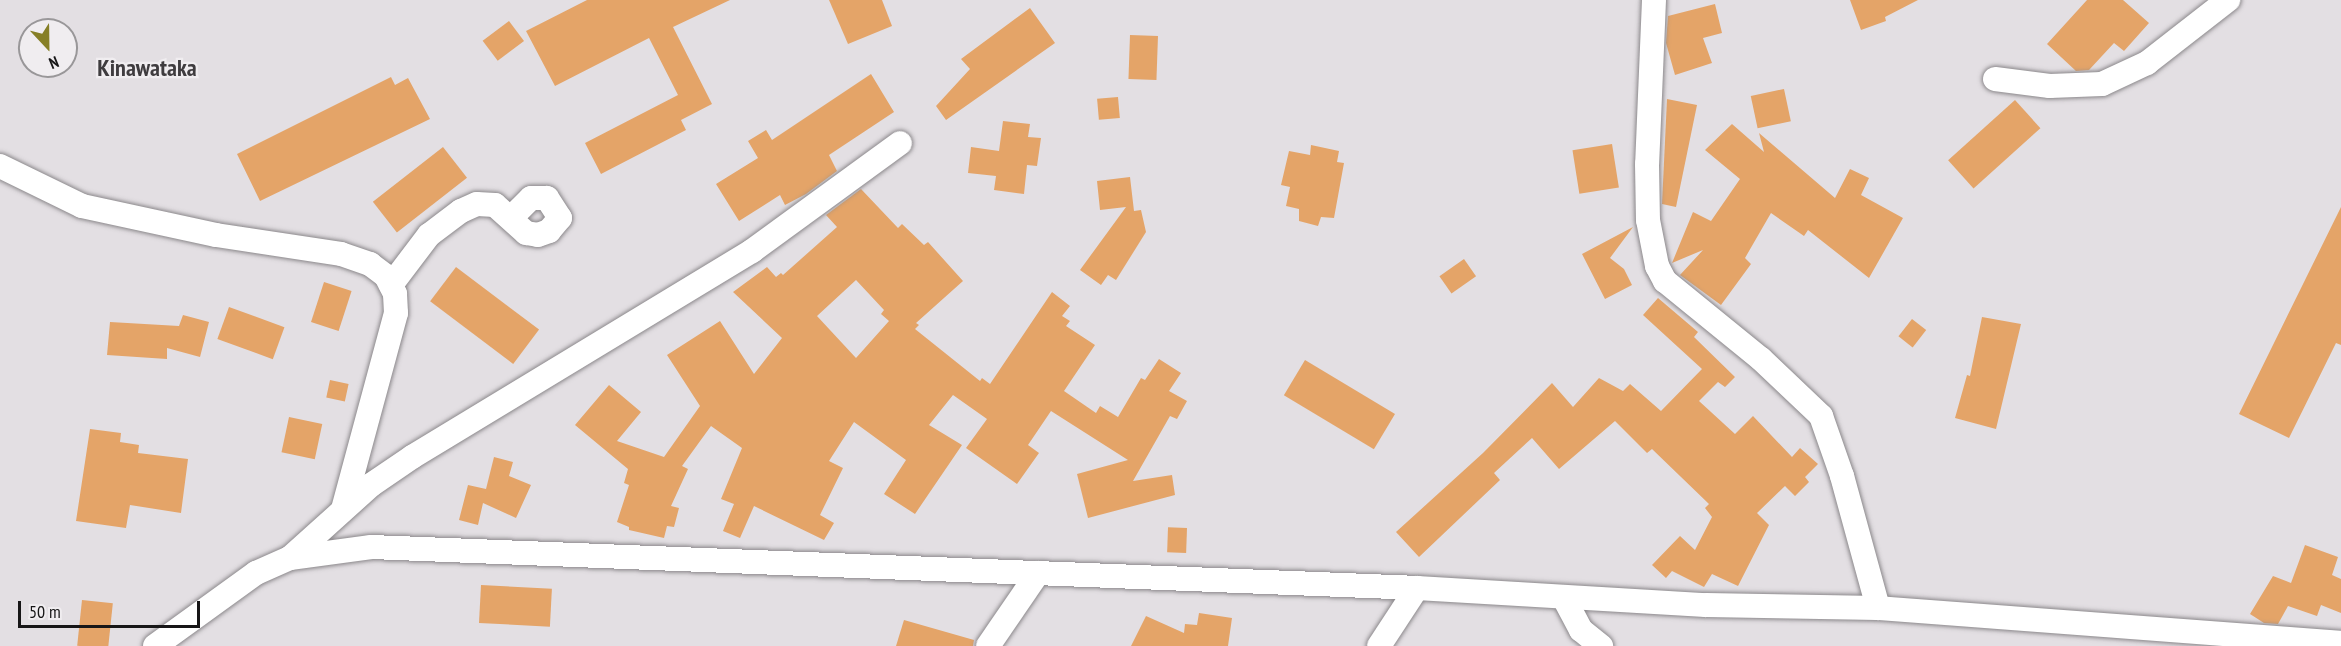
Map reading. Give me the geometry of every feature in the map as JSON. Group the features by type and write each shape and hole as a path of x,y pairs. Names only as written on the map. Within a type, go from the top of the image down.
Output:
{"street":[{"path":"1654,0 1647,164 1649,230 1657,266 1665,281 1761,359 1821,416 1878,608"},
{"path":"1995,79 2060,86 2112,80 2147,63 2228,0"},
{"path":"155,646 226,592 290,558 343,509 411,457 752,251 900,143"},
{"path":"0,166 82,206 216,235 341,254 370,264 386,276 391,285 396,313 343,509"},
{"path":"391,285 429,235 460,211 477,204 495,205 512,216"},
{"path":"290,558 371,547 1417,588 1564,598 1878,608 2341,643"},
{"path":"988,646 1038,573"},
{"path":"1379,646 1417,588"},
{"path":"1564,598 1577,625 1601,646"}],"building":[{"path":"587,0 730,0 673,27 712,104 681,120 686,130 601,174 585,143 678,95 649,38 555,86 526,31"},
{"path":"829,0 882,0 892,26 848,44"},
{"path":"1850,0 1918,0 1885,17 1886,21 1861,30"},
{"path":"2087,0 2123,0 2149,23 2124,51 2114,43 2089,70 2076,71 2047,44"},
{"path":"1715,4 1722,33 1703,38 1712,63 1675,75 1666,43 1668,16"},
{"path":"1030,8 1055,43 946,120 936,106 970,69 961,59"},
{"path":"509,21 524,41 498,61 483,41"},
{"path":"1130,35 1158,36 1156,80 1128,79"},
{"path":"871,74 894,112 829,155 837,171 806,194 785,205 780,195 739,221 716,184 758,158 748,141 766,130 772,140"},
{"path":"391,77 395,85 408,78 430,119 260,201 237,154"},
{"path":"1784,89 1791,121 1758,128 1751,96"},
{"path":"1118,97 1120,118 1099,120 1097,99"},
{"path":"1667,99 1697,105 1676,207 1662,204"},
{"path":"2015,100 2040,128 1974,188 1948,160"},
{"path":"1003,121 1030,124 1028,137 1041,138 1037,166 1027,165 1024,194 994,190 996,176 968,173 971,147 999,151"},
{"path":"1732,124 1764,152 1759,133 1835,198 1850,169 1869,178 1861,195 1903,218 1869,278 1808,230 1804,236 1771,213 1745,258 1751,264 1721,305 1680,275 1703,250 1672,263 1693,212 1711,221 1740,179 1705,150"},
{"path":"1612,144 1619,187 1579,194 1572,150"},
{"path":"1311,145 1339,151 1337,162 1344,163 1334,218 1321,217 1318,226 1299,221 1299,209 1286,206 1290,187 1281,185 1289,151 1310,155"},
{"path":"443,147 467,178 397,233 373,202"},
{"path":"1130,177 1134,211 1141,210 1146,232 1116,280 1108,275 1101,285 1080,270 1126,207 1100,210 1097,181"},
{"path":"861,189 898,228 902,224 924,245 928,242 963,281 916,323 919,325 915,329 980,381 982,378 990,384 1052,292 1070,306 1062,316 1070,321 1066,326 1095,345 1064,391 1096,413 1100,406 1118,417 1141,378 1145,380 1159,359 1181,373 1169,391 1187,401 1177,419 1170,416 1133,481 1172,475 1175,495 1088,518 1077,474 1128,460 1051,411 1028,445 1039,453 1017,484 966,448 987,419 953,395 929,425 962,445 915,514 884,494 906,460 854,422 829,461 843,468 820,515 834,523 824,540 754,506 740,538 723,531 734,504 721,499 742,448 711,426 682,466 688,469 671,506 679,508 674,527 667,526 664,538 629,530 629,527 617,522 629,485 624,483 628,469 575,425 609,385 641,412 617,441 664,457 700,406 667,355 720,321 754,374 782,338 733,292 767,267 776,277 781,273 783,275 837,227 826,215","holes":["856,280 884,310 881,314 889,321 856,358 817,316"]},
{"path":"2341,207 2341,345 2336,343 2289,438 2239,414"},
{"path":"1633,227 1610,258 1624,269 1632,285 1605,299 1582,254"},
{"path":"1464,259 1476,276 1451,293 1439,276"},
{"path":"456,267 539,330 513,364 430,301"},
{"path":"324,282 352,291 339,331 311,322"},
{"path":"1658,298 1698,332 1694,337 1735,377 1725,387 1718,382 1699,401 1735,434 1753,416 1792,457 1800,448 1818,464 1805,477 1809,482 1795,496 1785,486 1757,513 1769,525 1738,586 1712,574 1704,587 1672,571 1666,578 1652,565 1680,536 1695,550 1712,517 1705,508 1709,504 1652,449 1647,453 1615,421 1559,469 1532,438 1494,473 1500,480 1419,557 1396,532 1483,453 1552,383 1573,407 1599,378 1623,391 1630,384 1661,411 1702,369 1643,315"},
{"path":"229,307 284,327 273,359 217,339"},
{"path":"183,315 209,322 200,357 167,348 167,359 107,355 110,322 179,326"},
{"path":"1982,317 2021,324 1996,429 1955,418 1967,375 1970,376"},
{"path":"1912,319 1926,330 1913,347 1898,336"},
{"path":"1305,360 1395,414 1374,449 1284,395"},
{"path":"330,380 349,384 345,402 326,398"},
{"path":"289,417 322,424 315,459 282,452"},
{"path":"90,429 121,433 120,442 139,445 138,453 188,459 181,513 130,505 126,528 76,521"},
{"path":"494,457 513,462 509,476 531,485 516,518 483,503 478,525 459,520 468,485 486,489"},
{"path":"1168,527 1187,528 1186,553 1167,552"},
{"path":"2305,545 2338,557 2332,575 2341,579 2341,613 2321,605 2317,616 2288,606 2278,624 2264,623 2250,614 2273,576 2291,583"},
{"path":"481,585 552,589 550,627 479,623"},
{"path":"82,600 113,603 108,646 77,646"},
{"path":"1199,613 1232,618 1228,646 1131,646 1146,616 1184,633 1185,624 1197,625"},
{"path":"904,620 974,640 973,646 896,646"}],"district":[{"name":"Kinawataka","path":"147,68"}]}
